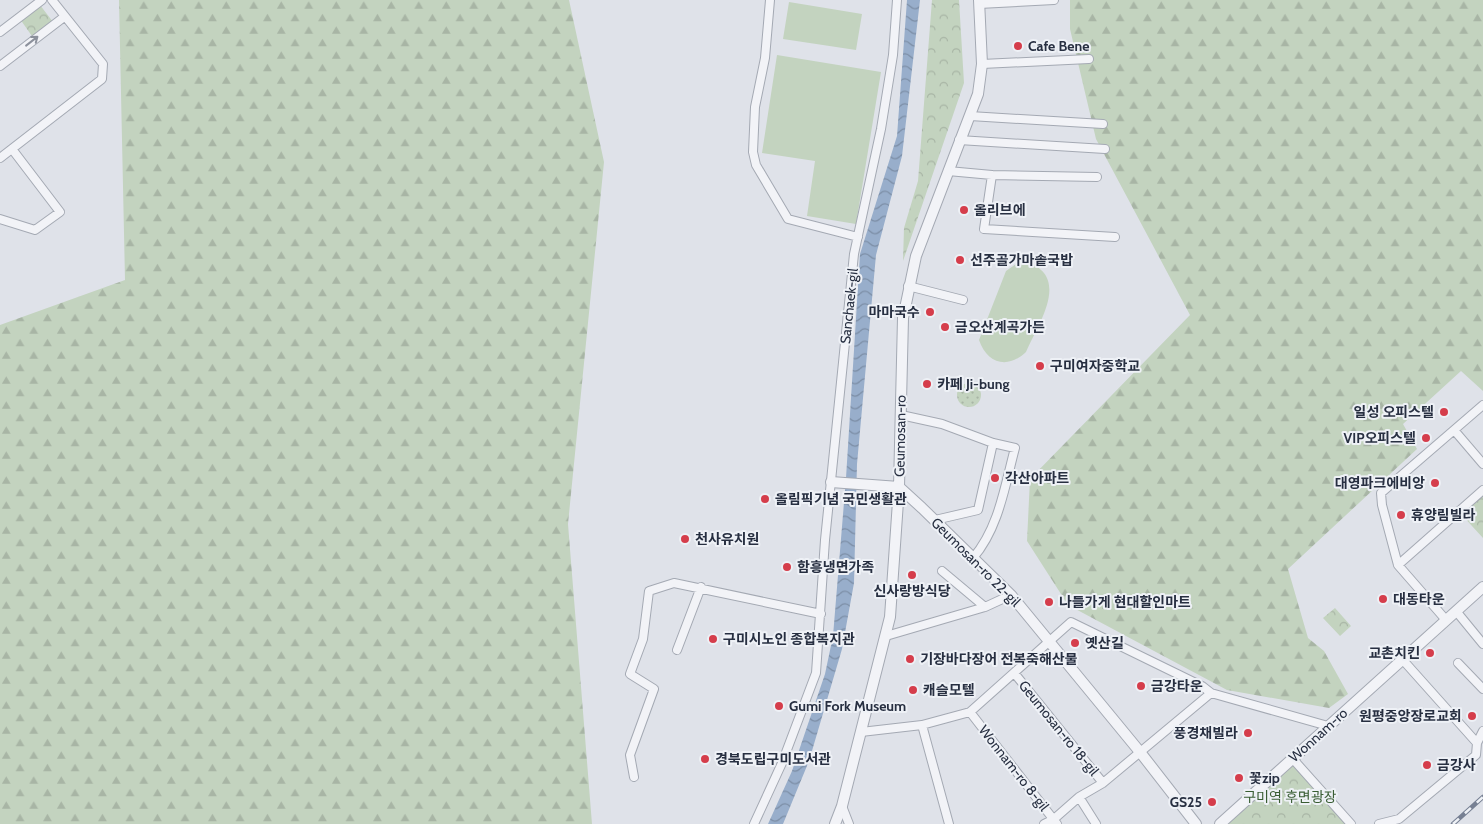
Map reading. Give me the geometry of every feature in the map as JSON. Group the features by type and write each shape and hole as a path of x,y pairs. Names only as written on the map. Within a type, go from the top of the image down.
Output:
{"street":[{"path":"0,32 42,0"},
{"path":"0,158 102,79 103,64 52,0"},
{"path":"770,0 765,58 755,107 753,152 756,165 788,220 858,237"},
{"name":"Sanchaek-gil","path":"754,824 782,763 816,673 831,482 853,263 881,129 893,55 897,0"},
{"name":"Geumosan-ro","path":"835,824 842,806 890,617 899,486 902,318 916,256 978,94 982,64 979,2 1054,0"},
{"path":"0,66 64,16"},
{"path":"982,64 1090,60"},
{"path":"970,116 1103,124"},
{"path":"960,140 1104,149"},
{"path":"0,219 35,230 60,212 12,149"},
{"path":"948,171 992,175 1097,177"},
{"path":"992,175 984,229 1115,237"},
{"path":"908,286 964,300"},
{"path":"1446,620 1398,565 1382,505 1381,493 1483,405"},
{"path":"901,415 942,424 993,443 1015,448 995,521 985,544 973,558"},
{"path":"1454,430 1483,464"},
{"path":"935,520 978,510 993,443"},
{"path":"831,482 899,486"},
{"name":"Geumosan-ro 22-gil","path":"899,486 1011,595 1140,752 1196,824"},
{"path":"1398,565 1483,490"},
{"path":"942,570 985,607"},
{"path":"634,777 630,754 654,689 630,674 643,639 649,591 674,583 701,587 821,614"},
{"path":"677,650 701,587"},
{"name":"Wonnam-ro","path":"1220,824 1483,587"},
{"path":"886,636 985,607 1011,595"},
{"path":"1456,611 1483,644"},
{"path":"1050,642 1071,622 1202,686 1211,693 1328,726"},
{"name":"Geumosan-ro 18-gil","path":"861,732 922,725 970,712 1050,642"},
{"path":"1402,659 1477,743"},
{"path":"1458,663 1483,689"},
{"name":"Geumosan-ro 18-gil","path":"1015,674 1103,783"},
{"path":"1044,824 1056,821 1079,797 1103,783 1211,693"},
{"name":"Wonnam-ro 8-gil","path":"970,712 1056,821"},
{"path":"922,725 949,824"},
{"path":"1379,824 1399,819 1476,755 1477,743 1483,731"},
{"path":"1292,758 1351,824"},
{"path":"1079,797 1096,824"},
{"path":"842,806 849,824"}],"green space":[{"path":"119,0 569,0 604,162 568,524 592,824 0,824 0,325 125,280"},
{"path":"932,0 959,0 964,83 903,261 904,228 918,181"},
{"path":"1070,0 1483,0 1483,391 1461,371 1403,424 1417,449 1288,569 1308,638 1324,651 1348,694 1329,708 1227,690 1068,605 1027,541 1030,479 1190,315 1096,139 1070,29"},
{"path":"789,2 862,14 856,50 783,39"},
{"path":"40,5 53,22 34,39 20,19"},
{"path":"777,55 881,72 856,224 807,216 815,161 762,153"},
{"path":"1026,262 1040,269 1047,278 1049,289 1048,302 1026,352 1012,361 998,361 992,359 987,354 979,340 1006,271 1016,264"},
{"path":"964,383 974,383 981,390 981,400 974,407 964,407 957,400 957,390"},
{"path":"1483,494 1483,538 1461,514"},
{"path":"1335,608 1351,626 1340,636 1323,618"},
{"name":"구미역 후면광장","path":"1292,758 1351,824 1220,824"}],"water":[{"path":"907,0 920,0 902,156 876,255 857,464 854,583 842,649 809,761 783,824 768,824 792,771 825,674 833,636 846,478 860,254 897,136"}],"railway":[{"path":"1453,824 1483,797"}],"place":[{"name":"Cafe Bene","path":"1018,46"},
{"name":"올리브에","path":"964,210"},
{"name":"선주골가마솥국밥","path":"960,260"},
{"name":"마마국수","path":"930,312"},
{"name":"금오산계곡가든","path":"945,327"},
{"name":"구미여자중학교","path":"1040,366"},
{"name":"카페 Ji-bung","path":"927,384"},
{"name":"일성 오피스텔","path":"1444,412"},
{"name":"VIP오피스텔","path":"1426,438"},
{"name":"각산아파트","path":"995,478"},
{"name":"대영파크에비앙","path":"1435,483"},
{"name":"올림픽기념 국민생활관","path":"765,499"},
{"name":"휴양림빌라","path":"1401,515"},
{"name":"천사유치원","path":"685,539"},
{"name":"함흥냉면가족","path":"787,567"},
{"name":"신사랑방식당","path":"912,575"},
{"name":"대동타운","path":"1383,599"},
{"name":"나들가게 현대할인마트","path":"1049,602"},
{"name":"구미시노인 종합복지관","path":"713,639"},
{"name":"옛산길","path":"1075,643"},
{"name":"교촌치킨","path":"1430,653"},
{"name":"기장바다장어 전복죽해산물","path":"910,659"},
{"name":"금강타운","path":"1141,686"},
{"name":"캐슬모텔","path":"913,690"},
{"name":"Gumi Fork Museum","path":"779,706"},
{"name":"원평중앙장로교회","path":"1472,716"},
{"name":"풍경채빌라","path":"1248,733"},
{"name":"경북도립구미도서관","path":"705,759"},
{"name":"금강사","path":"1427,765"},
{"name":"꽃zip","path":"1239,778"},
{"name":"GS25","path":"1212,802"}]}
